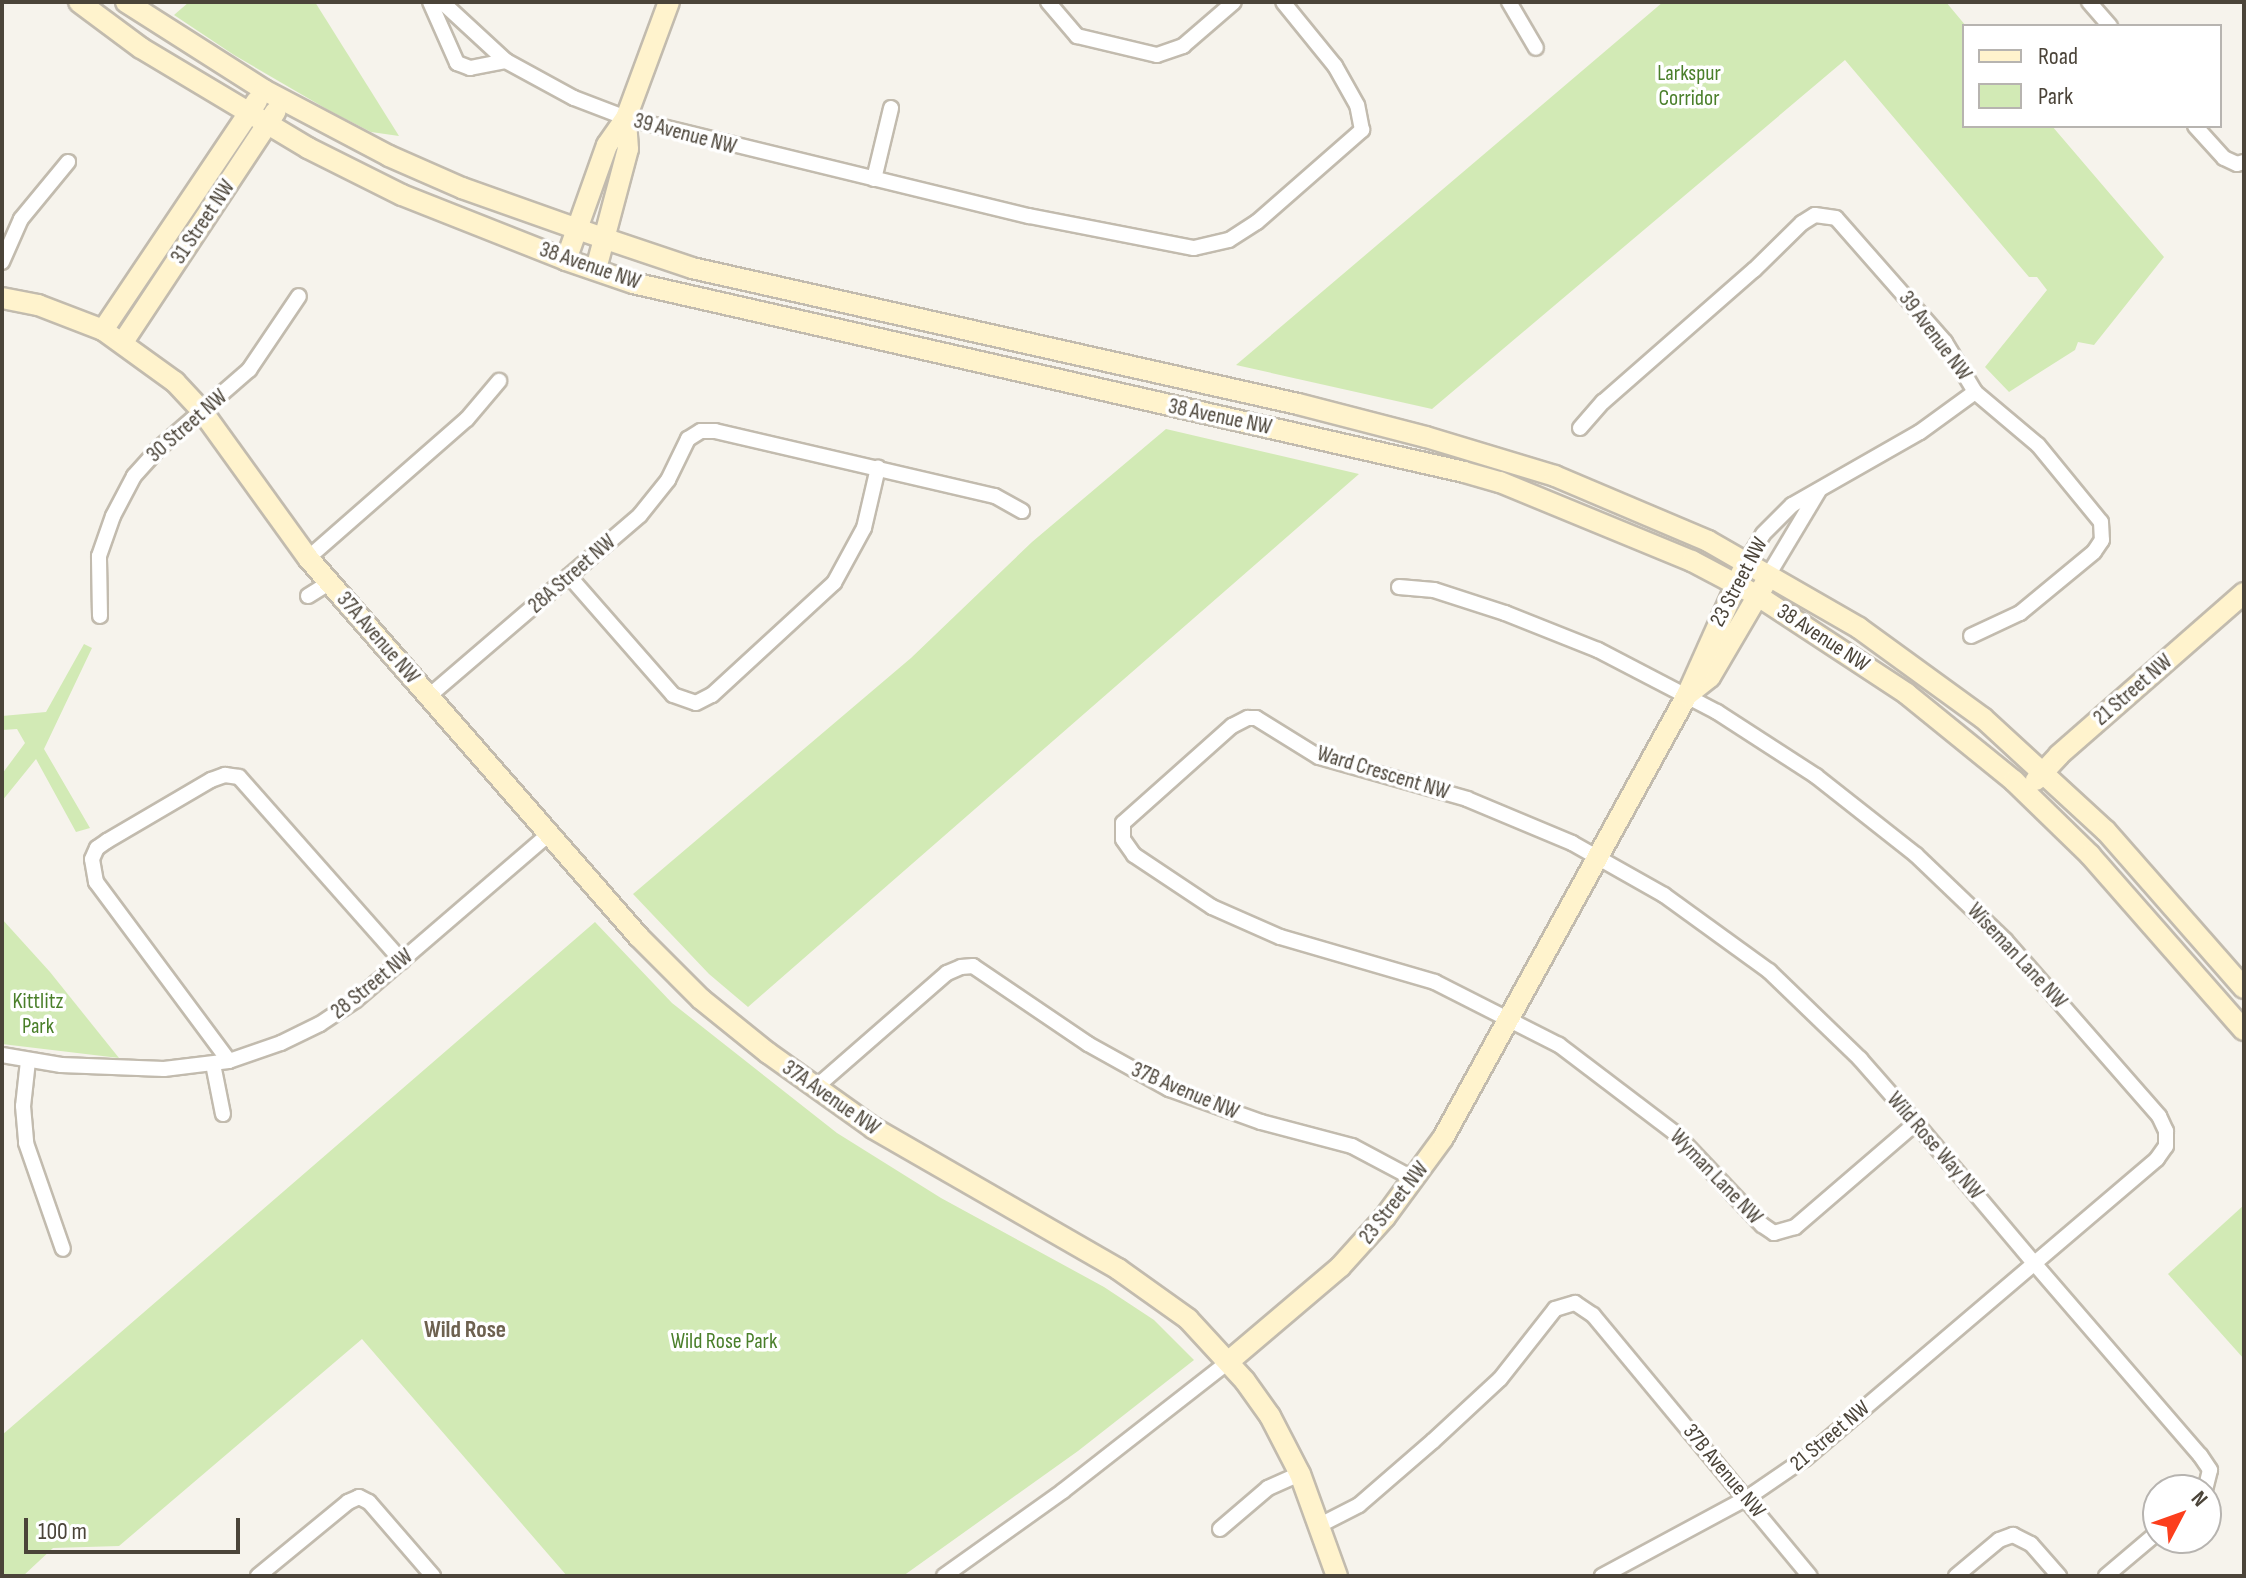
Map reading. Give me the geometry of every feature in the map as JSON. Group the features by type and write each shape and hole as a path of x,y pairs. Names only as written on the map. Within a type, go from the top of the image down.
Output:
{"main road":[{"name":"38 Avenue NW","path":"79,2 141,48 267,123 402,195 566,260 633,283 1464,472 1500,482 1661,547 1758,596 1907,694 2026,792 2100,866 2244,1030"},
{"name":"38 Avenue NW","path":"126,2 264,90 389,156 577,229 692,268 1298,404 1426,437 1555,476 1646,513 1769,574 1910,662 1983,718 2106,831 2244,988"},
{"path":"566,260 607,145 626,118 669,2"},
{"name":"31 Street NW","path":"103,330 264,90"},
{"name":"31 Street NW","path":"123,342 283,101"},
{"path":"596,269 628,149 626,118"},
{"name":"37A Avenue NW","path":"2,298 38,305 103,330 164,372 202,411 329,583 677,977 735,1027 815,1088 934,1165 1152,1291 1188,1319 1259,1399 1300,1474 1337,1576"},
{"name":"23 Street NW","path":"1228,1362 1340,1267 1414,1179 1448,1129 1687,695 1747,561"},
{"name":"23 Street NW","path":"1687,695 1710,677 1769,574"},
{"name":"21 Street NW","path":"2026,792 2044,771 2244,593"}],"street":[{"path":"430,2 457,63 470,68 506,61"},
{"name":"39 Avenue NW","path":"442,2 506,61 555,89 626,118 1029,216 1161,243 1211,246 1229,240 1257,222 1356,136 1363,125 1357,105 1335,66 1283,2"},
{"path":"1048,2 1077,36 1144,54 1165,54 1183,46 1234,2"},
{"path":"1509,2 1536,48"},
{"path":"2089,2 2108,24"},
{"path":"874,179 891,108"},
{"path":"2197,128 2224,158 2240,163"},
{"path":"2,262 21,219 68,162"},
{"name":"39 Avenue NW","path":"1580,428 1603,402 1754,270 1802,223 1815,215 1829,215 1846,228 1945,342 1975,392 2011,419 2051,459 2098,516 2102,528 2099,546 2032,605 2008,621 1971,636"},
{"name":"30 Street NW","path":"100,616 99,556 120,499 148,459 256,362 299,296"},
{"path":"308,558 467,419 499,381"},
{"name":"23 Street NW","path":"1747,561 1763,534 1784,511 1920,432 1975,392"},
{"name":"28A Street NW","path":"429,696 649,505 694,434 715,431 878,468"},
{"path":"569,576 673,695 692,704 712,695 813,606 834,583 864,528 878,468 995,496 1022,511"},
{"name":"23 Street NW","path":"1769,574 1818,492"},
{"name":"37A Avenue NW","path":"308,596 329,583"},
{"name":"Wiseman Lane NW","path":"1399,587 1434,590 1531,622 1630,665 1687,695 1816,776 1916,855 2016,951 2164,1124 2167,1137 2163,1153 2034,1263"},
{"name":"Ward Crescent NW","path":"1510,1017 1413,974 1280,937 1212,907 1134,855 1123,839 1123,823 1232,726 1248,718 1256,718 1319,757 1467,799 1599,857"},
{"path":"229,1061 96,882 92,859 97,848 107,841 211,780 234,776 250,785 402,961"},
{"name":"28 Street NW","path":"2,1055 28,1061 132,1069 229,1061 320,1024 402,961 549,834"},
{"name":"Wild Rose Way NW","path":"1599,857 1696,916 1769,971 1839,1037 2207,1463 2209,1474"},
{"name":"37B Avenue NW","path":"815,1088 947,973 973,966 1088,1044 1169,1089 1261,1122 1352,1146 1414,1179"},
{"name":"Wyman Lane NW","path":"1510,1017 1575,1055 1651,1113 1714,1171 1762,1225 1774,1233 1795,1227 1916,1123"},
{"path":"28,1061 23,1106 26,1143 63,1249"},
{"path":"213,1064 223,1114"},
{"name":"21 Street NW","path":"1602,1576 1747,1498 1804,1459 2034,1263"},
{"name":"37B Avenue NW","path":"1320,1525 1359,1505 1468,1411 1507,1371 1555,1309 1569,1303 1593,1315 1810,1576"},
{"name":"23 Street NW","path":"944,1576 1063,1491 1228,1362"},
{"path":"1220,1529 1268,1488 1300,1474"},
{"path":"258,1576 348,1502 359,1497 369,1502 433,1576"},
{"path":"1956,1576 1999,1540 2013,1535 2031,1544 2059,1576"},
{"path":"2106,1576 2142,1546"}],"green space":[{"path":"189,2 315,2 399,136 371,132 234,55 174,15"},
{"name":"Larkspur Corridor","path":"1663,2 1946,2 1964,24 1962,128 2054,128 2164,257 2094,345 2078,342 2075,350 2009,392 1985,367 2047,290 2037,277 2029,277 1845,60 1432,409 1236,365"},
{"path":"1166,429 1359,474 748,1007 709,974 633,894 911,658 1032,542"},
{"path":"84,644 92,648 44,749 90,828 76,832 36,759 2,801 2,774 25,743 17,729 2,730 2,716 46,712"},
{"name":"Kittlitz Park","path":"2,919 50,972 119,1058 2,1044"},
{"name":"Wild Rose Park","path":"595,922 672,1003 837,1133 941,1198 1104,1287 1154,1320 1194,1360 1078,1451 903,1576 567,1576 362,1339 119,1546 53,1548 23,1576 2,1576 2,1435"},
{"path":"2244,1205 2244,1359 2168,1274"}],"district":[{"name":"Wild Rose","path":"465,1330"}]}
